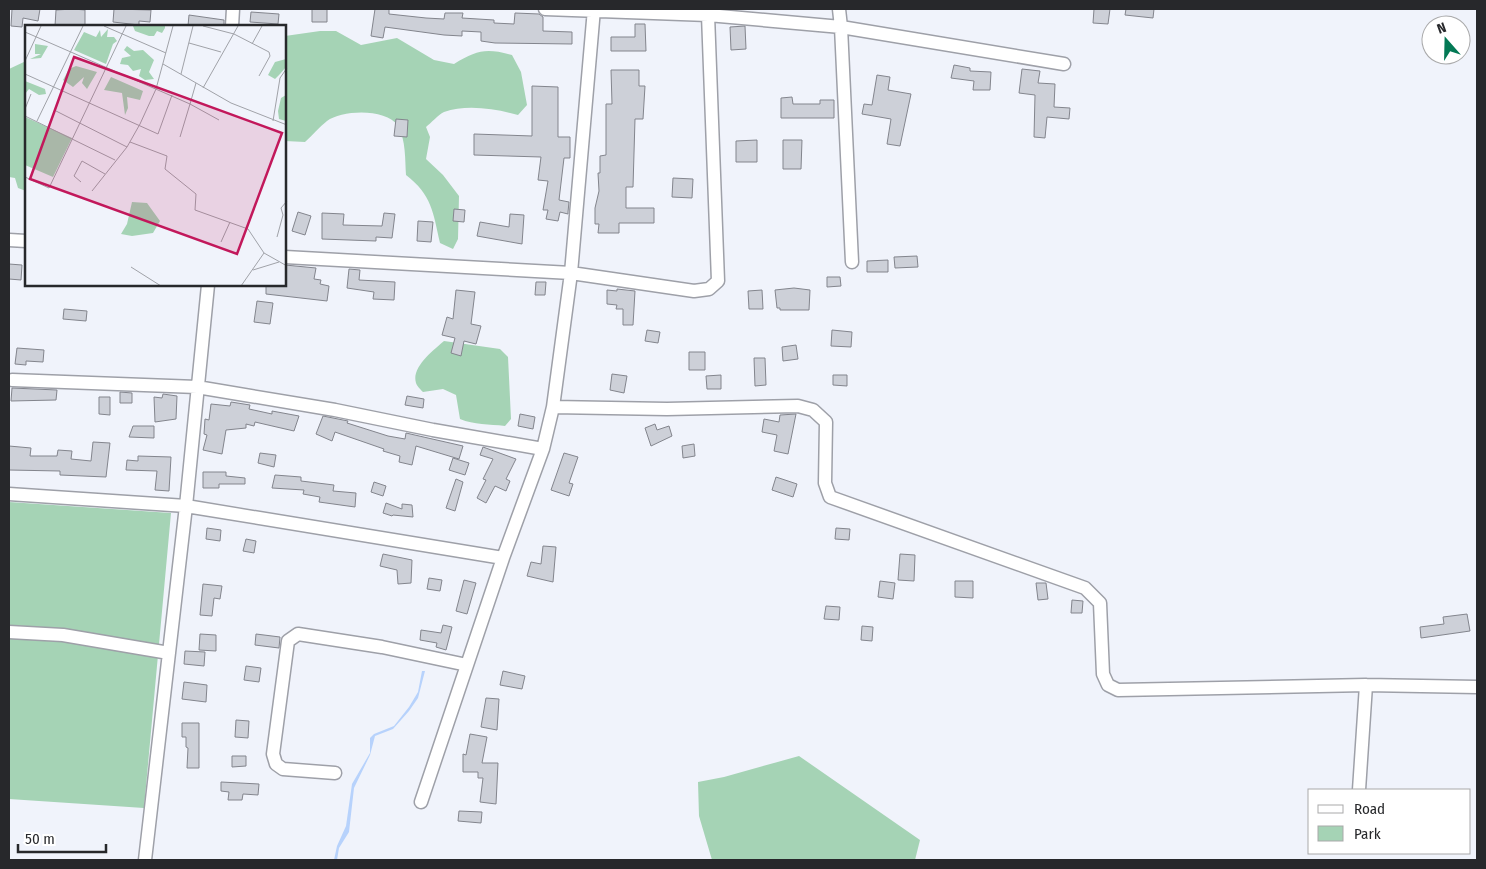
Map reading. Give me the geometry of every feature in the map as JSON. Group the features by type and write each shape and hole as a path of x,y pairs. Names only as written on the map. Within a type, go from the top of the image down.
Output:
{"street":[{"path":"232,25 233,9"},
{"path":"545,9 708,15 841,27 1064,64"},
{"path":"839,9 852,262"},
{"path":"421,802 503,558 543,448 553,407 571,273 595,10"},
{"path":"286,257 571,273 694,291 709,289 718,281 708,15"},
{"path":"9,240 25,241"},
{"path":"145,860 186,506 208,286"},
{"path":"12,380 197,387 543,448"},
{"path":"553,407 667,409 798,406 813,410 826,422 825,483 830,497 1085,588 1100,603 1103,674 1108,685 1118,690 1366,685 1477,687"},
{"path":"9,494 186,506 503,558"},
{"path":"9,632 62,635 169,653"},
{"path":"335,773 283,769 276,764 273,754 288,642 292,636 298,634 382,647 467,664"},
{"path":"1359,789 1366,685"}],"green space":[{"path":"320,31 336,31 361,45 397,38 434,60 454,64 476,53 488,51 512,55 521,72 527,105 518,115 491,109 462,108 444,112 426,127 430,137 426,159 443,175 459,196 458,239 453,249 440,243 433,213 426,197 415,182 406,175 405,150 401,132 392,120 374,114 353,113 334,117 327,121 305,142 286,141 286,36"},
{"path":"25,61 25,191 18,188 15,178 9,177 9,69"},
{"path":"444,341 500,349 508,357 511,419 505,426 460,419 456,395 443,389 423,392 418,387 415,377 420,365"},
{"path":"9,502 171,513 144,808 9,799"},
{"path":"799,756 920,840 915,860 712,860 699,816 698,782 724,777"}],"water":[{"path":"422,671 425,671 418,698 409,711 393,729 375,736 370,755 354,788 349,832 339,848 337,860 334,860 337,846 346,826 352,784 370,753 370,738 374,734 394,726 409,707 418,692"}],"building":[{"path":"12,9 40,9 38,21 23,18 22,27 11,26"},
{"path":"114,9 151,10 150,22 139,21 139,25 113,22"},
{"path":"312,9 327,9 327,22 312,22"},
{"path":"375,9 389,9 389,14 444,19 445,13 463,13 462,18 494,20 494,23 514,24 515,13 539,14 543,17 543,31 572,32 572,44 495,43 481,41 481,32 462,31 462,36 385,27 383,38 371,36"},
{"path":"1094,9 1110,9 1108,24 1093,23"},
{"path":"1126,9 1154,9 1153,18 1125,15"},
{"path":"56,10 85,10 85,25 55,25"},
{"path":"251,12 279,14 278,24 250,22"},
{"path":"189,15 224,20 224,25 188,25"},
{"path":"635,24 645,24 646,51 611,51 611,37 635,37"},
{"path":"745,26 746,49 731,50 730,27"},
{"path":"954,65 970,68 970,71 991,72 990,90 973,90 974,81 951,78"},
{"path":"1022,69 1040,71 1038,83 1055,84 1054,107 1070,108 1069,119 1047,117 1045,138 1034,137 1035,95 1019,93"},
{"path":"611,70 639,70 639,86 645,86 643,119 635,119 633,187 626,187 626,208 654,208 654,223 619,223 619,233 598,233 599,224 595,224 595,208 599,191 598,173 600,173 600,156 606,155 606,104 612,104"},
{"path":"877,75 890,77 888,90 911,94 900,146 887,144 891,119 862,114 864,104 872,105"},
{"path":"532,86 558,87 558,137 570,137 570,158 564,158 559,200 569,202 568,214 560,212 558,221 546,219 548,210 543,210 548,181 538,180 541,157 474,155 474,134 532,136"},
{"path":"792,97 793,104 820,104 820,100 834,100 834,118 781,118 781,98"},
{"path":"396,119 408,120 407,137 394,136"},
{"path":"757,140 757,162 736,162 736,141"},
{"path":"783,140 802,140 801,169 783,169"},
{"path":"673,178 693,179 692,198 672,197"},
{"path":"454,209 465,210 464,222 453,221"},
{"path":"298,212 311,216 305,235 292,231"},
{"path":"322,213 344,214 343,225 382,226 384,213 395,214 392,238 376,237 376,241 322,239"},
{"path":"510,214 524,215 522,244 477,236 480,222 509,227"},
{"path":"418,221 433,222 431,242 417,241"},
{"path":"917,256 918,267 895,268 894,257"},
{"path":"888,260 888,272 867,272 867,261"},
{"path":"9,264 22,265 21,280 9,279"},
{"path":"286,265 316,268 314,279 321,280 320,284 329,286 327,301 266,294 266,286 286,286"},
{"path":"349,269 360,270 359,280 395,282 394,300 373,299 374,292 347,288"},
{"path":"827,277 840,277 841,286 827,287"},
{"path":"536,282 546,282 545,295 535,295"},
{"path":"794,288 810,290 809,310 780,310 780,308 777,308 775,290"},
{"path":"617,289 635,291 633,325 623,325 623,309 616,309 617,305 607,304 607,290 617,291"},
{"path":"456,290 475,292 471,324 481,326 476,344 464,341 461,356 451,353 455,338 442,335 447,317 453,319"},
{"path":"762,290 763,309 749,309 748,291"},
{"path":"257,301 273,303 270,324 254,322"},
{"path":"64,309 87,311 86,321 63,319"},
{"path":"647,330 660,332 658,343 645,341"},
{"path":"832,330 852,332 851,347 831,346"},
{"path":"796,345 798,359 783,361 782,347"},
{"path":"17,348 44,350 43,362 26,361 26,365 15,364"},
{"path":"689,352 705,352 705,370 689,370"},
{"path":"754,358 765,358 766,385 755,386"},
{"path":"612,374 627,376 624,393 610,390"},
{"path":"721,375 721,389 707,389 706,376"},
{"path":"833,375 847,375 847,386 833,385"},
{"path":"12,388 57,390 56,400 11,401"},
{"path":"120,392 132,393 132,403 120,403"},
{"path":"163,394 177,396 176,419 155,422 154,397 162,398"},
{"path":"407,396 424,399 423,408 405,405"},
{"path":"99,397 110,397 110,415 99,414"},
{"path":"231,402 250,405 249,409 272,414 272,411 299,416 294,431 255,422 254,426 246,424 246,428 226,430 222,454 203,450 207,435 204,434 205,419 209,420 211,404 230,406"},
{"path":"520,414 535,417 533,429 518,426"},
{"path":"796,414 788,454 774,451 777,435 762,432 764,419 779,422 780,415"},
{"path":"323,416 348,421 347,423 388,436 405,439 406,433 463,446 459,459 416,446 412,465 399,462 400,456 383,451 384,449 335,432 332,441 316,434"},
{"path":"655,424 657,430 669,426 672,436 651,446 645,428"},
{"path":"133,426 154,426 154,438 129,437"},
{"path":"93,442 110,443 106,477 60,475 60,471 9,470 9,446 31,448 30,456 57,456 58,450 72,451 71,459 91,461"},
{"path":"694,444 695,456 683,458 682,446"},
{"path":"483,447 516,459 506,479 510,481 506,491 495,486 486,503 477,498 486,480 483,479 493,459 480,455"},
{"path":"260,453 276,455 274,467 258,463"},
{"path":"564,453 578,457 569,483 573,484 569,496 551,490"},
{"path":"138,456 171,457 169,491 155,490 157,471 126,470 127,460 138,461"},
{"path":"453,458 469,463 465,475 449,470"},
{"path":"203,472 226,472 226,476 245,478 245,484 219,484 219,488 203,488"},
{"path":"275,475 301,477 301,481 334,485 333,491 356,493 355,507 319,502 320,497 303,494 304,490 272,488"},
{"path":"776,477 797,484 793,497 772,490"},
{"path":"456,479 463,482 455,511 446,508"},
{"path":"374,482 386,486 383,496 371,492"},
{"path":"386,503 402,509 402,504 412,505 413,517 392,516 383,513"},
{"path":"207,528 221,530 220,541 206,539"},
{"path":"836,528 850,529 849,540 835,539"},
{"path":"246,539 256,541 254,553 243,551"},
{"path":"543,546 556,547 553,582 527,576 531,562 541,564"},
{"path":"383,554 412,560 411,583 398,584 397,570 380,566"},
{"path":"900,554 915,555 914,581 898,580"},
{"path":"429,578 442,580 440,591 427,589"},
{"path":"464,580 476,583 467,614 456,611"},
{"path":"880,581 895,583 893,599 878,597"},
{"path":"955,581 973,581 973,598 955,597"},
{"path":"1036,583 1046,583 1048,599 1038,600"},
{"path":"203,584 222,586 220,599 214,598 212,616 200,615"},
{"path":"1072,600 1083,601 1082,613 1071,613"},
{"path":"826,606 840,607 839,620 824,619"},
{"path":"1467,614 1470,631 1421,638 1420,627 1444,624 1443,617"},
{"path":"443,625 452,627 446,650 436,647 437,643 420,640 421,630 441,633"},
{"path":"862,626 873,627 872,641 861,640"},
{"path":"200,634 216,635 216,651 199,650"},
{"path":"256,634 280,637 279,648 255,645"},
{"path":"185,651 205,652 204,666 184,664"},
{"path":"246,666 261,668 259,682 244,680"},
{"path":"503,671 525,676 522,689 500,685"},
{"path":"184,682 207,685 206,702 182,699"},
{"path":"486,698 499,699 497,730 481,727"},
{"path":"236,720 249,721 248,738 235,737"},
{"path":"182,723 199,723 199,768 187,768 188,748 186,747 186,737 182,737"},
{"path":"470,734 487,737 482,763 498,763 496,804 480,802 483,778 478,778 478,772 463,772 463,754 466,755"},
{"path":"232,756 246,756 246,766 232,767"},
{"path":"221,782 259,784 258,795 243,794 242,800 228,800 229,792 221,791"},
{"path":"459,811 482,812 481,823 458,821"}]}
